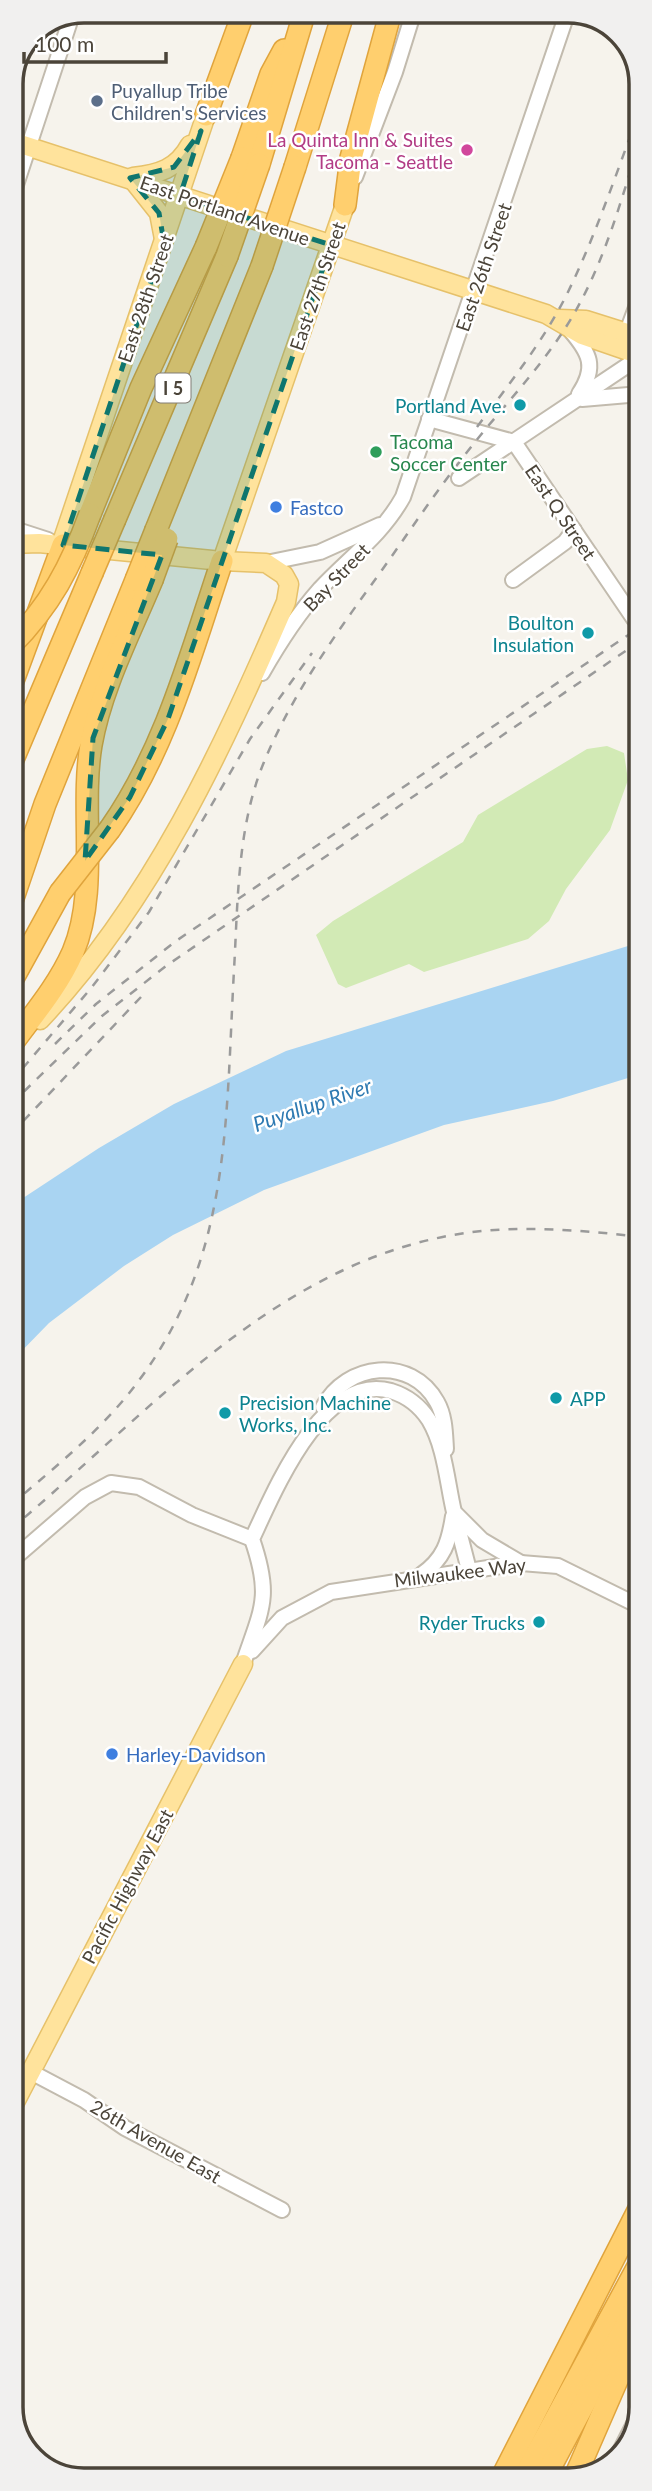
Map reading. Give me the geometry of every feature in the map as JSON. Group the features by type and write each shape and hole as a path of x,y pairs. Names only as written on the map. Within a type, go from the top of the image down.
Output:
{"highway":[{"path":"203,123 240,23"},
{"name":"I 5","path":"23,736 227,256 250,161 301,23"},
{"path":"23,864 45,804 210,427 340,23"},
{"path":"345,205 351,158 388,23"},
{"path":"23,633 36,620 59,587 141,388 206,247 250,161"},
{"path":"23,653 63,545"},
{"path":"23,960 60,893 110,829 145,771 168,719 222,561"},
{"path":"23,1028 50,990 77,938 84,898 92,742 106,690 144,580"},
{"path":"507,2468 629,2229"},
{"path":"575,2337 629,2240"},
{"path":"529,2468 629,2283"},
{"path":"550,2468 629,2320"},
{"path":"579,2467 629,2353"}],"main road":[{"path":"130,177 153,175 174,167 203,123"},
{"name":"East 28th Street","path":"63,545 203,123"},
{"name":"East Portland Avenue","path":"23,145 130,177 180,196 559,318 586,320 629,333"},
{"path":"130,177 159,213 164,243"},
{"name":"East 27th Street","path":"222,561 345,205"},
{"name":"East Portland Avenue","path":"559,318 582,335 629,355"},
{"path":"238,516 238,542 259,562"},
{"name":"Bay Street","path":"23,544 63,545 222,561 259,562 284,575 289,588 218,753 109,937 71,986 23,1038"},
{"path":"23,627 63,545"},
{"name":"Pacific Highway East","path":"23,2087 243,1664"}],"street":[{"name":"East 28th Street","path":"203,123 233,23"},
{"name":"East 27th Street","path":"345,205 395,72 410,23"},
{"name":"East 26th Street","path":"390,519 403,497 564,23"},
{"path":"23,134 68,25"},
{"path":"559,318 586,349 591,362 587,380 574,401"},
{"path":"603,342 620,343 629,338"},
{"path":"459,478 629,366"},
{"path":"574,401 629,394"},
{"path":"429,419 514,442"},
{"name":"East Q Street","path":"514,442 629,612"},
{"name":"Bay Street","path":"259,562 320,552 365,534 390,519"},
{"name":"Bay Street","path":"218,753 298,615 390,519"},
{"path":"513,580 565,542 574,530"},
{"path":"23,532 63,545"},
{"path":"243,1664 265,1590 263,1567 253,1539 330,1395 349,1378 372,1370 406,1374 423,1385 441,1410 448,1478 469,1570"},
{"path":"318,1421 334,1403 359,1391 377,1389 404,1396 429,1421 448,1478"},
{"path":"23,1551 85,1497 111,1483 139,1487 192,1515 253,1539"},
{"path":"454,1511 475,1534 521,1563"},
{"path":"419,1576 434,1566 443,1554 449,1542 454,1511"},
{"name":"Milwaukee Way","path":"243,1664 265,1634 282,1618 313,1599 353,1587 419,1576 521,1563 558,1566 629,1601"},
{"name":"26th Avenue East","path":"31,2072 84,2100 125,2129 282,2210"}],"highlighted area":[{"path":"201,131 180,196 331,245 168,719 130,797 85,861 93,738 162,555 63,545 164,243 159,213 130,178 174,167"}],"green space":[{"path":"607,746 624,753 628,780 610,830 566,889 549,921 528,939 424,972 409,964 346,988 338,984 316,935 333,921 463,842 478,815 587,749"}],"water":[{"name":"Puyallup River","path":"629,946 629,1078 553,1101 444,1125 264,1190 173,1235 124,1266 49,1323 23,1350 23,1198 99,1148 174,1104 286,1051"}],"railway":[{"path":"477,427 558,312 597,226 629,140"},
{"path":"23,1495 108,1418 157,1355 184,1304 203,1252 216,1199 224,1144 240,865 248,812 264,762 288,711 349,616 464,456 556,343 591,282 629,175"},
{"path":"55,1044 96,1004 176,941 629,634"},
{"path":"23,1092 102,1016 166,966 629,649"},
{"path":"23,1068 92,987 149,912 250,739 312,653"},
{"path":"23,1121 141,997"},
{"path":"23,1519 171,1387 226,1343 284,1302 345,1269 411,1245 482,1231 542,1229 629,1236"}],"place":[{"name":"Puyallup Tribe Children's Services","path":"97,101"},
{"name":"La Quinta Inn & Suites Tacoma - Seattle","path":"467,150"},
{"name":"Portland Ave.","path":"520,405"},
{"name":"Tacoma Soccer Center","path":"376,452"},
{"name":"Fastco","path":"276,507"},
{"name":"Boulton Insulation","path":"588,633"},
{"name":"APP","path":"556,1398"},
{"name":"Precision Machine Works, Inc.","path":"225,1413"},
{"name":"Ryder Trucks","path":"539,1622"},
{"name":"Harley-Davidson","path":"112,1754"}]}
